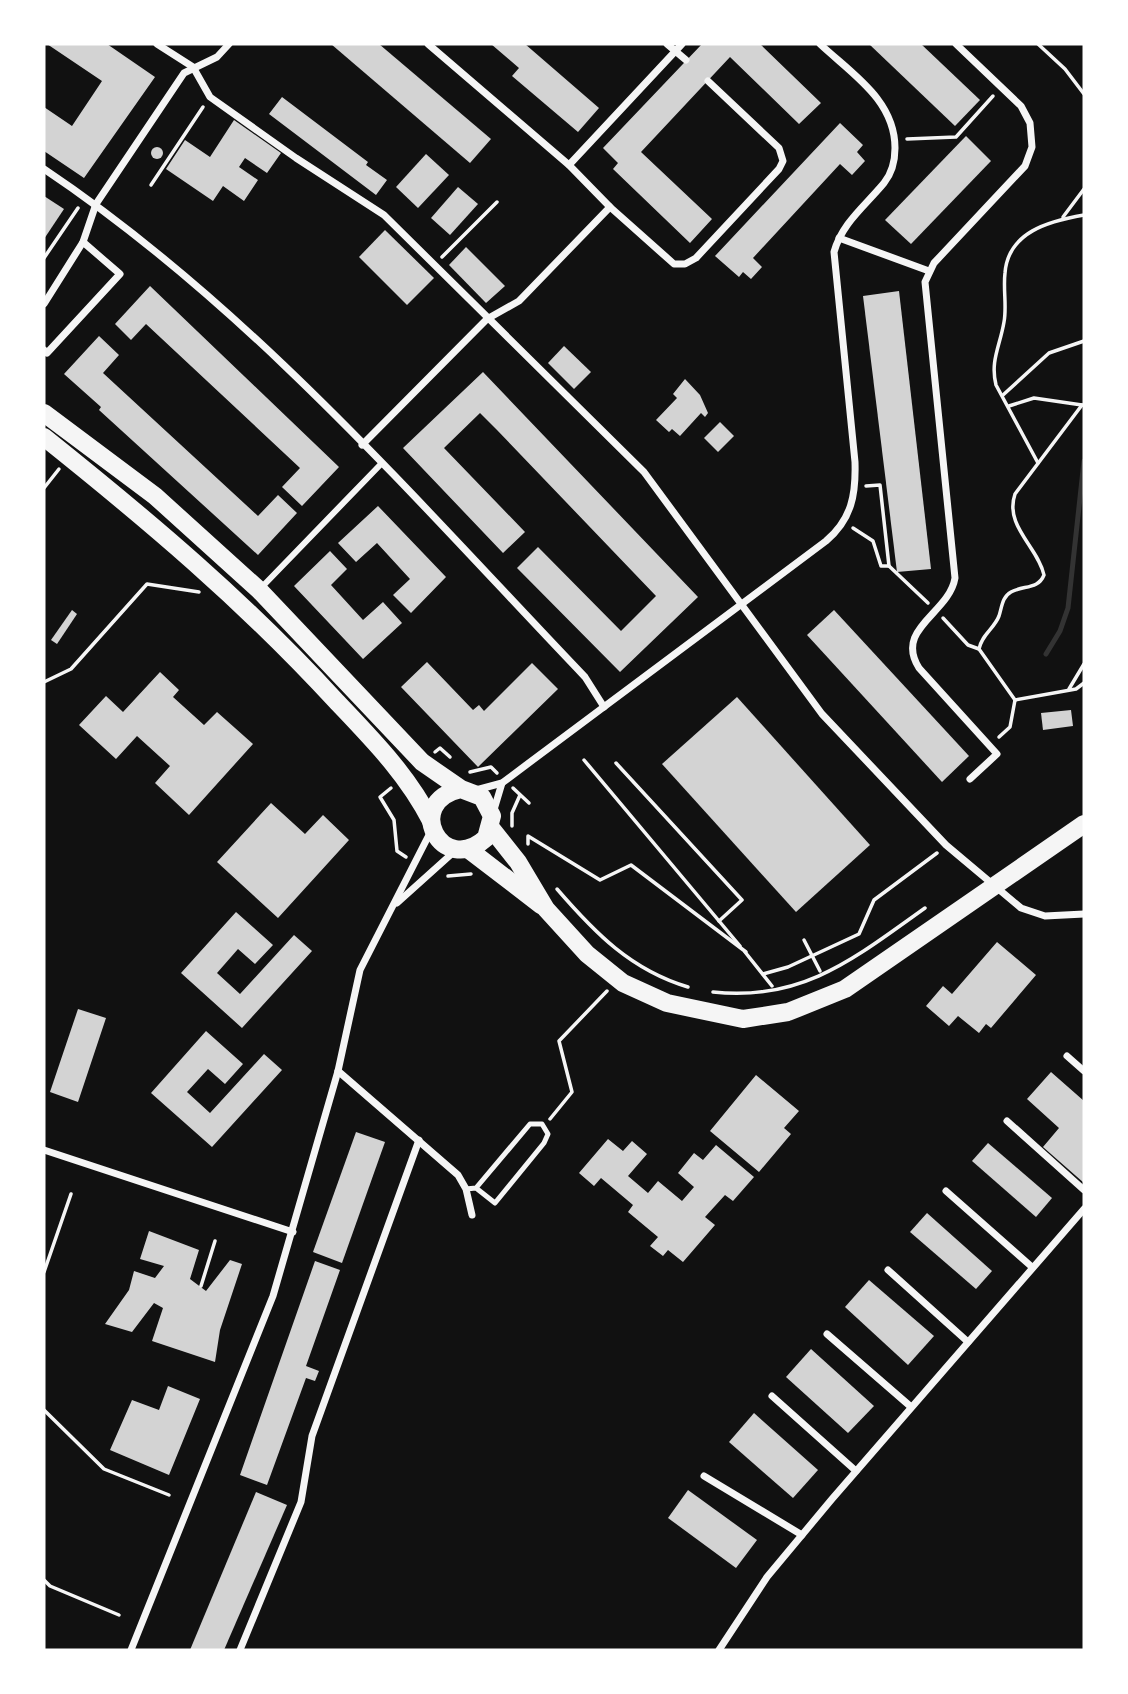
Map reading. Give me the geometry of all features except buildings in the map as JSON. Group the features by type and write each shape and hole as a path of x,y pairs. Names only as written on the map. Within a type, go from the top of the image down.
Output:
{"main road":[{"path":"44,413 155,496 259,590 422,762 489,806 491,822 486,838 462,850"},
{"path":"44,438 137,511 245,606 405,776 437,838 462,850 546,909"},
{"path":"432,825 433,809 439,798 467,790"},
{"path":"491,822 546,909 587,954 623,983 667,1003 743,1019 788,1012 845,989 1084,824"}],"street":[{"path":"157,44 193,67 210,97 296,158 384,215 644,472 822,714 946,845 1021,908 1045,916 1084,915"},
{"path":"44,304 83,242 96,204 184,73 217,57 229,44"},
{"path":"428,44 569,165 610,207 670,261 685,264 696,258 779,169 783,156 779,148 708,80"},
{"path":"667,44 686,60"},
{"path":"569,165 682,44"},
{"path":"467,790 502,783 826,541 844,522 856,486 833,258 845,226 888,177 894,161 894,130 883,103 820,44"},
{"path":"956,44 1021,106 1033,135 1029,158 929,271 925,295 955,578 950,594 914,636 913,659 997,754 970,779"},
{"path":"44,169 96,204 210,299 362,444 585,677 604,707"},
{"path":"362,444 487,318 519,301 610,207"},
{"path":"839,238 929,271"},
{"path":"44,350 47,353 120,274 83,242"},
{"path":"259,590 381,464"},
{"path":"491,822 502,783"},
{"path":"131,1650 254,1349 293,1232 338,1071 360,970 432,825"},
{"path":"394,906 462,850"},
{"path":"1067,1056 1084,1072"},
{"path":"338,1071 458,1175 466,1189 472,1215"},
{"path":"1007,1121 1084,1190"},
{"path":"240,1650 301,1502 312,1436 419,1140"},
{"path":"44,1150 293,1232"},
{"path":"946,1191 1032,1267"},
{"path":"719,1650 767,1577 910,1406 1084,1209"},
{"path":"888,1270 968,1342"},
{"path":"827,1334 910,1406"},
{"path":"772,1396 856,1471"},
{"path":"704,1476 802,1535"}],"lane":[{"path":"466,1189 476,1188 495,1203 544,1143 548,1134 544,1126 535,1123 526,1127 476,1188"}],"path":[{"path":"1038,44 1065,69 1084,94"},
{"path":"915,139 956,137 1002,87"},
{"path":"151,185 210,97"},
{"path":"1062,219 1084,188"},
{"path":"44,258 86,197"},
{"path":"435,264 497,202"},
{"path":"1038,463 996,386 993,357 1004,321 1007,256 1023,237 1040,225 1084,215"},
{"path":"1002,396 1049,353 1084,341"},
{"path":"979,649 981,638 999,617 1004,598 1010,592 1036,585 1044,575 1019,528 1012,504 1015,494 1083,405 1034,398 1009,406"},
{"path":"856,486 880,485 890,566 968,645 979,649 1015,700 1010,727 989,746"},
{"path":"844,522 873,541 881,566 890,566"},
{"path":"44,682 71,669 147,584 198,592 207,582"},
{"path":"1069,691 1084,664"},
{"path":"1015,700 1069,691 1084,683"},
{"path":"584,760 772,986"},
{"path":"616,763 742,900 719,921"},
{"path":"515,837 512,813 520,795"},
{"path":"763,974 859,934 874,900 946,845"},
{"path":"522,847 527,853"},
{"path":"549,880 594,932 666,981 693,989"},
{"path":"703,990 734,995 763,993 818,979 844,965 925,908"},
{"path":"804,940 820,971"},
{"path":"544,1126 572,1092 559,1041 604,992 623,983 636,962"},
{"path":"44,1272 71,1194"},
{"path":"201,1286 215,1241"},
{"path":"44,1410 104,1469 169,1495"},
{"path":"44,1580 50,1586 120,1615"}],"waterway":[{"path":"1046,654 1060,631 1068,608 1084,461"}]}
